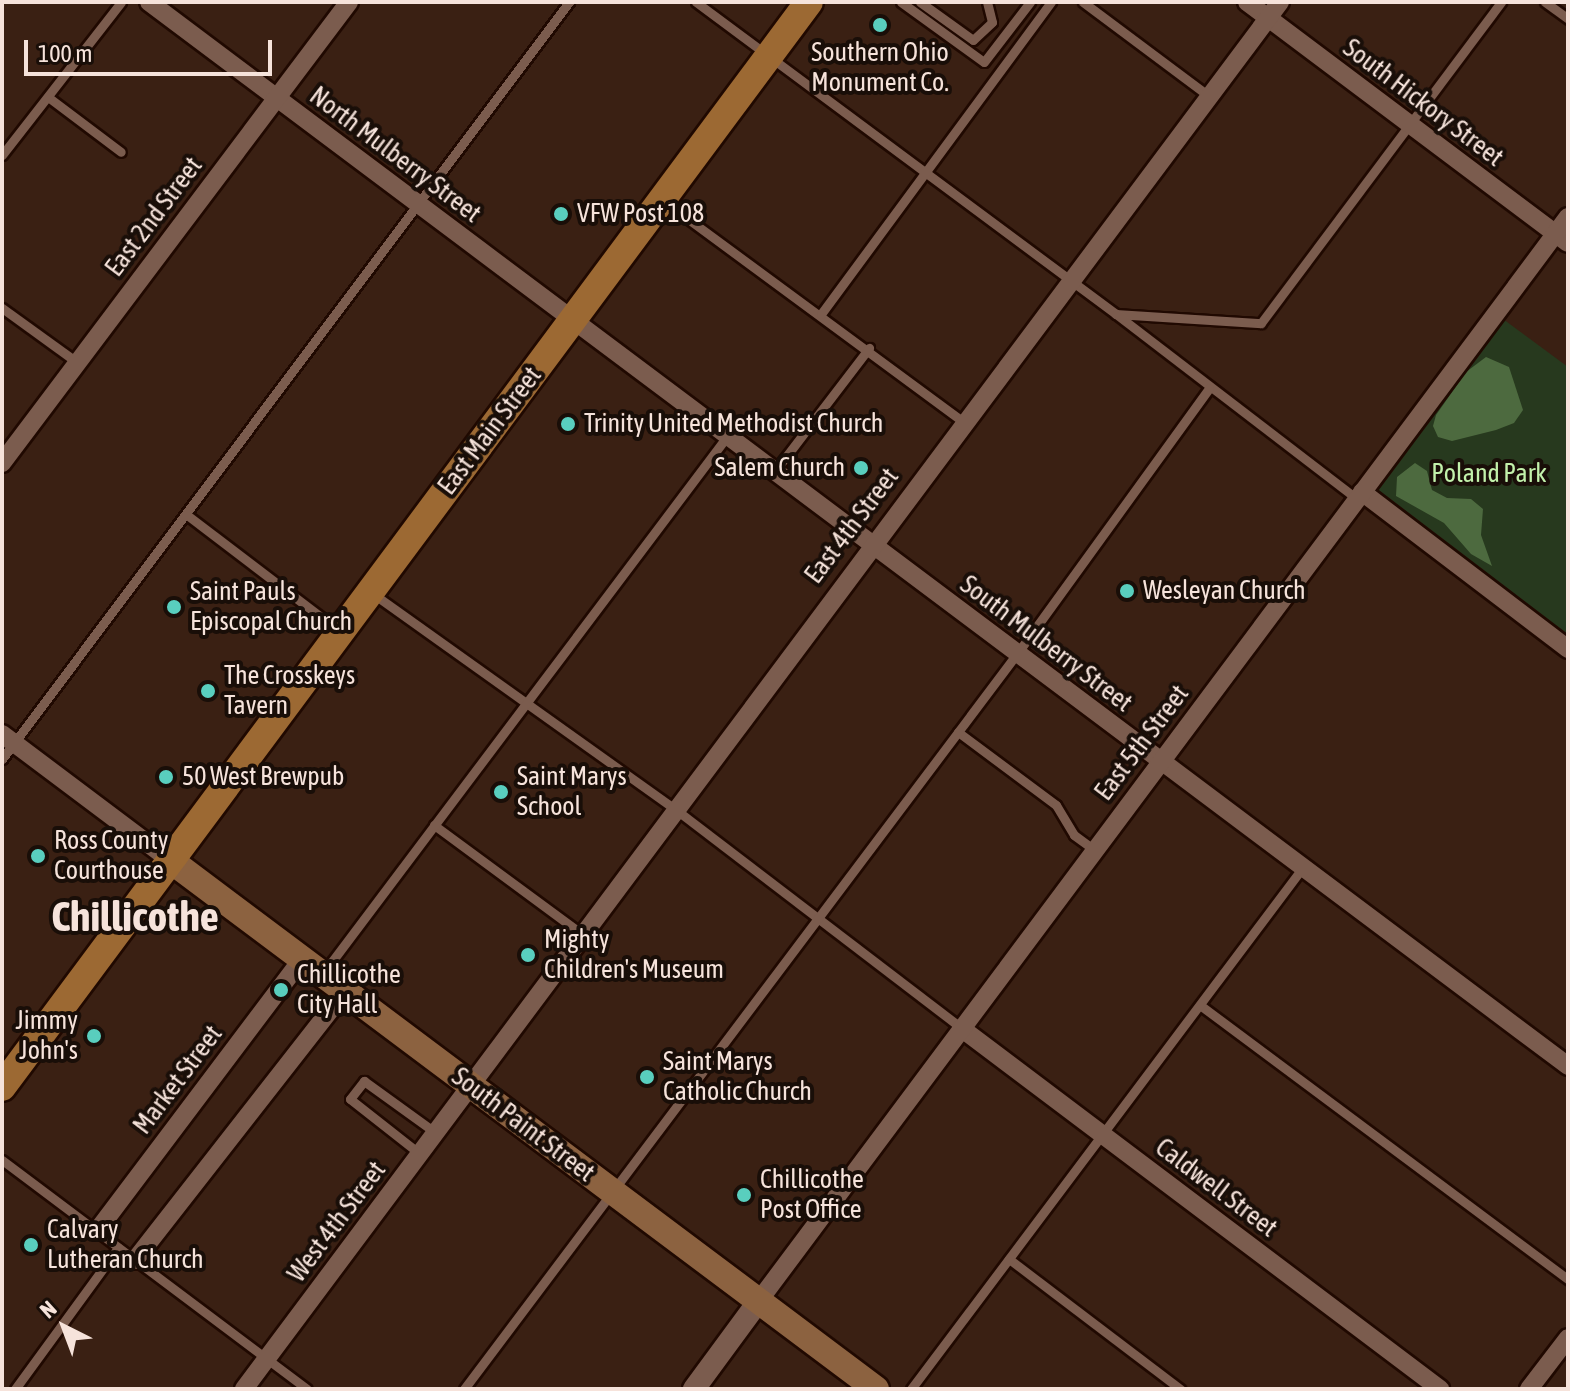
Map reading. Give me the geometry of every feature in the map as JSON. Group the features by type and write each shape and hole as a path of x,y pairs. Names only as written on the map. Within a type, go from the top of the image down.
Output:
{"main road":[{"name":"East Main Street","path":"2,1087 809,2"},
{"name":"South Paint Street","path":"170,860 876,1389"}],"street":[{"name":"North Mulberry Street","path":"149,2 572,320"},
{"name":"East 2nd Street","path":"2,463 349,2"},
{"name":"South Hickory Street","path":"1247,2 1562,239"},
{"name":"East 4th Street","path":"471,1086 962,421 1280,2"},
{"name":"East 5th Street","path":"758,1302 1359,495 1562,239 1568,217"},
{"name":"South Mulberry Street","path":"572,320 1568,1066"},
{"path":"1359,495 1568,649"},
{"path":"8,738 170,860"},
{"name":"Market Street","path":"97,1231 312,967"},
{"path":"135,1260 345,991"},
{"name":"Caldwell Street","path":"961,1028 1440,1389"},
{"name":"West 4th Street","path":"244,1389 471,1086"},
{"path":"694,1389 758,1302"},
{"path":"1529,1389 1568,1338"}],"lane":[{"path":"2,155 121,2"},
{"path":"2,759 8,738 187,515 569,2"},
{"path":"696,2 1069,283 1116,314 1209,388 1359,495"},
{"path":"901,2 984,62 1030,2"},
{"path":"920,2 973,40 992,22 987,2"},
{"path":"821,314 1051,2"},
{"path":"1083,2 1210,97"},
{"path":"1116,314 1261,323 1501,2"},
{"path":"1545,2 1568,19"},
{"path":"48,97 121,152"},
{"path":"663,200 869,348 962,421"},
{"path":"2,308 78,363"},
{"path":"775,471 869,348"},
{"path":"464,1389 1016,655 1209,388"},
{"path":"312,967 434,825 728,435"},
{"path":"187,515 340,632"},
{"path":"370,591 675,809 961,1028"},
{"path":"958,732 1056,805 1074,835 1095,850"},
{"path":"434,825 583,935"},
{"path":"911,1389 1304,866"},
{"path":"1200,1005 1568,1279"},
{"path":"420,1154 350,1099 364,1081 436,1133"},
{"path":"2,1160 307,1389"},
{"path":"15,1389 118,1248"},
{"path":"1009,1259 1180,1389"}],"green space":[{"name":"Poland Park","path":"1503,319 1568,367 1568,636 1378,490"},
{"path":"1486,357 1509,367 1523,410 1514,423 1496,430 1452,441 1438,437 1433,426 1436,415 1466,372"},
{"path":"1415,463 1427,471 1432,490 1447,498 1471,499 1483,509 1481,535 1492,566 1471,554 1444,523 1396,496 1397,477"}],"place":[{"name":"Southern Ohio Monument Co.","path":"880,25"},
{"name":"VFW Post 108","path":"561,214"},
{"name":"Trinity United Methodist Church","path":"568,424"},
{"name":"Salem Church","path":"861,468"},
{"name":"Wesleyan Church","path":"1127,591"},
{"name":"Saint Pauls Episcopal Church","path":"174,607"},
{"name":"The Crosskeys Tavern","path":"208,691"},
{"name":"50 West Brewpub","path":"166,777"},
{"name":"Saint Marys School","path":"501,792"},
{"name":"Ross County Courthouse","path":"38,856"},
{"name":"Mighty Children's Museum","path":"528,955"},
{"name":"Chillicothe City Hall","path":"281,990"},
{"name":"Jimmy John's","path":"94,1036"},
{"name":"Saint Marys Catholic Church","path":"647,1077"},
{"name":"Chillicothe Post Office","path":"744,1195"},
{"name":"Calvary Lutheran Church","path":"31,1245"}],"district":[{"name":"Chillicothe","path":"135,916"}]}
